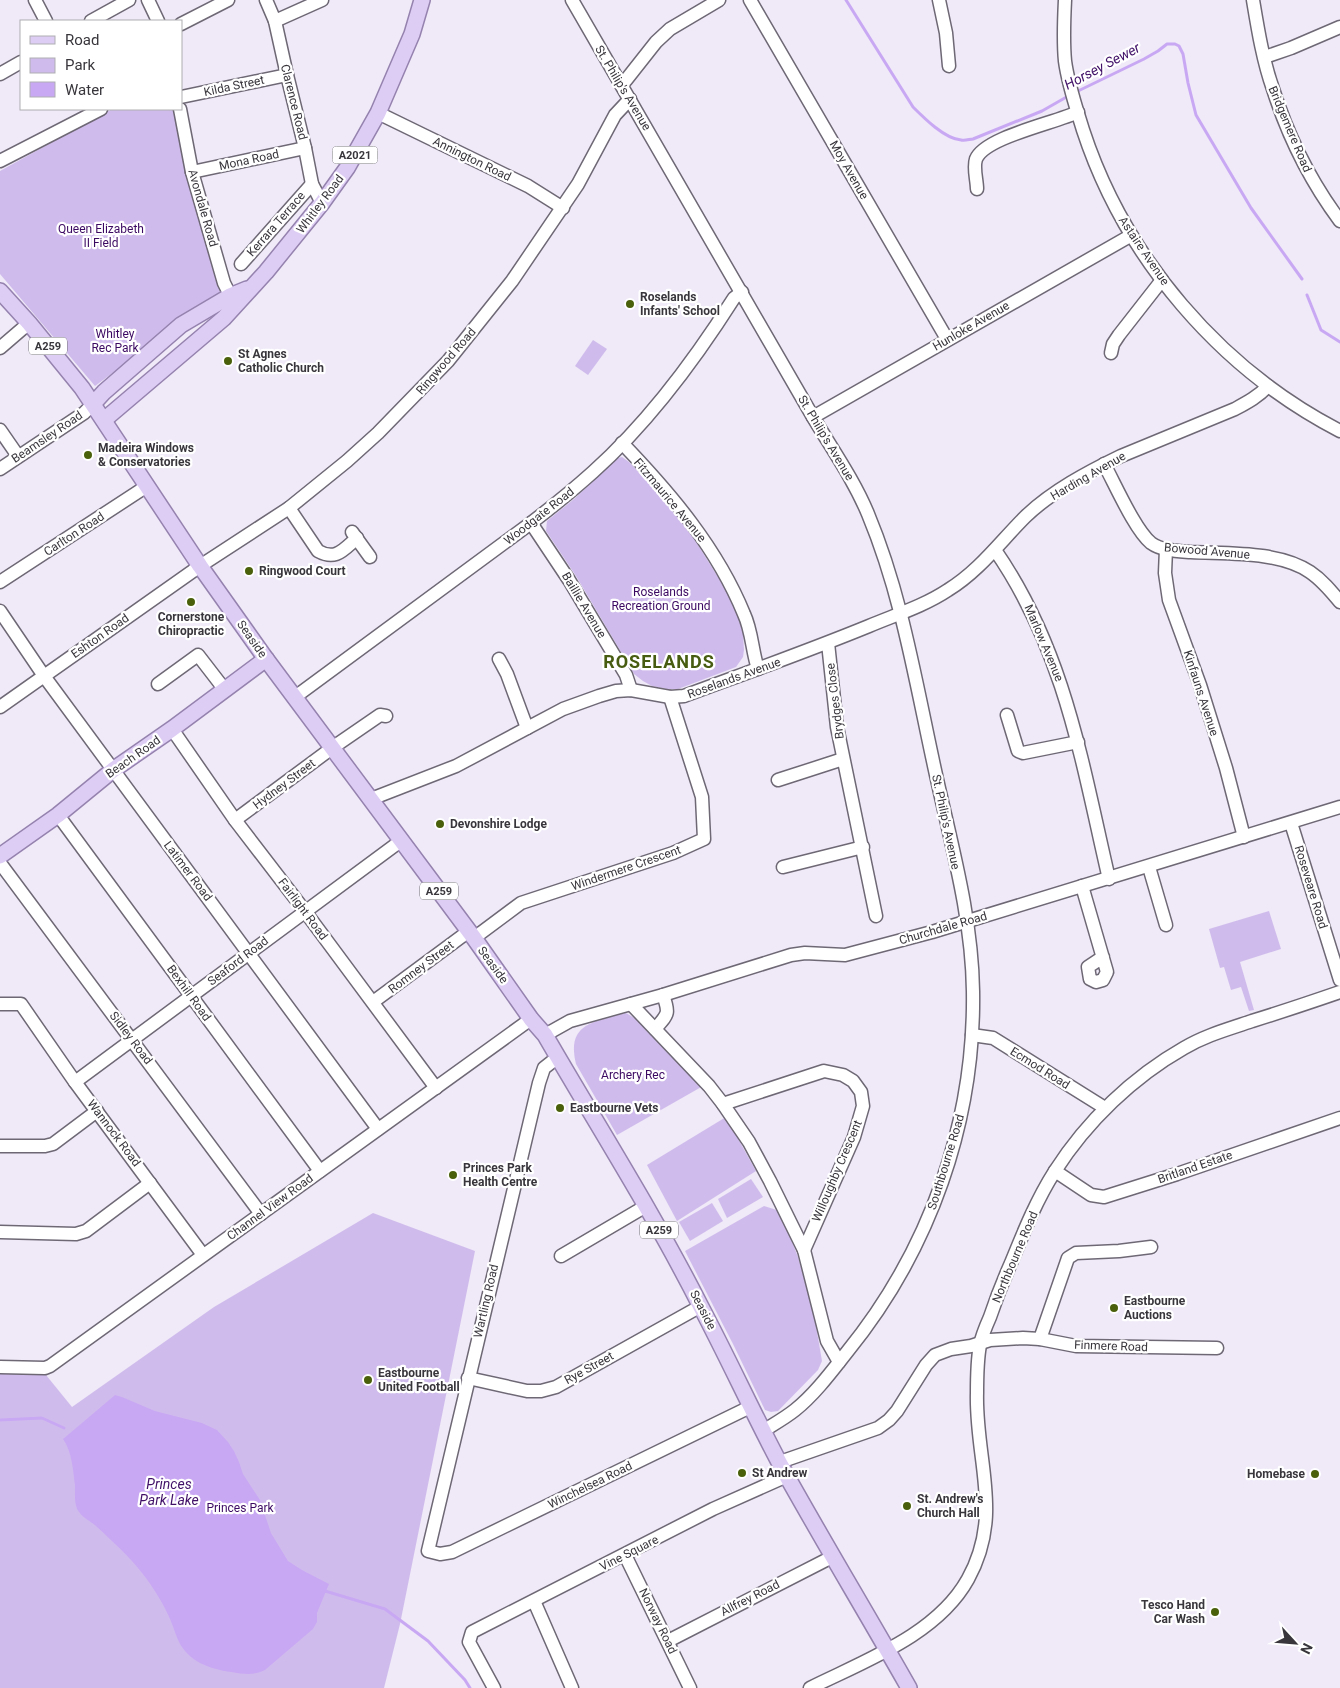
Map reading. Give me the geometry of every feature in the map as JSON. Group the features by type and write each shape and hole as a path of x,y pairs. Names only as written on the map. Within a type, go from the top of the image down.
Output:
{"main road":[{"name":"Whitley Road","path":"93,404 104,392 181,325 233,301 250,288 271,266 322,203 347,168 378,113 409,42 422,0"},
{"name":"Seaside","path":"0,291 30,323 93,404 200,566 266,659 402,840 531,1019 545,1035 646,1206 701,1306 750,1407 787,1476 909,1688"},
{"name":"Whitley Road","path":"104,420 208,333 233,301"},
{"name":"Beach Road","path":"0,856 58,815 113,770 172,730 266,659"}],"street":[{"path":"35,0 45,20"},
{"path":"93,20 129,0"},
{"path":"148,0 158,20"},
{"path":"182,23 228,0"},
{"name":"Clarence Road","path":"266,0 275,22 312,184 322,203"},
{"path":"275,22 322,0"},
{"name":"St. Philip's Avenue","path":"572,0 868,512 902,613 967,922"},
{"path":"620,83 626,80 656,42 670,29 719,0"},
{"name":"Moy Avenue","path":"750,0 947,339"},
{"path":"939,0 946,33 949,66"},
{"name":"Astaire Avenue","path":"1065,0 1064,36 1069,83 1094,161 1109,196 1130,236 1181,304 1219,344 1268,386 1340,431"},
{"name":"Bridgemere Road","path":"1253,0 1264,57 1272,88 1281,112 1310,177 1323,199 1340,221"},
{"path":"1264,57 1291,48 1340,27"},
{"path":"0,74 20,63"},
{"name":"Kilda Street","path":"182,97 286,74"},
{"name":"Ringwood Road","path":"200,566 290,508 347,461 378,433 448,361 512,281 563,208 592,160 614,115 630,99"},
{"path":"978,189 974,166 982,150 1076,108"},
{"path":"0,161 99,110"},
{"name":"Avondale Road","path":"180,110 192,172 224,283 233,301"},
{"name":"Annington Road","path":"378,113 528,186 563,208"},
{"name":"Mona Road","path":"192,172 305,148"},
{"name":"Kerrara Terrace","path":"241,264 312,184"},
{"name":"Hunloke Avenue","path":"813,418 947,339 1130,236"},
{"path":"1111,353 1119,335 1162,280"},
{"name":"Woodgate Road","path":"294,697 531,523 588,477 661,400 693,360 734,298 742,292"},
{"path":"0,348 30,323"},
{"name":"Harding Avenue","path":"902,613 948,590 995,550 1026,516 1055,493 1104,464 1235,409 1261,394 1268,386"},
{"name":"Beamsley Road","path":"0,469 84,413 93,404"},
{"path":"0,430 18,456"},
{"name":"Fitzmaurice Avenue","path":"622,443 694,525 712,551 745,615 758,669"},
{"name":"Bowood Avenue","path":"1104,464 1134,521 1150,542 1166,549 1266,556 1296,564 1322,581 1340,602"},
{"name":"Carlton Road","path":"0,582 147,486"},
{"path":"290,508 318,551 330,556 336,555 354,535 370,557"},
{"name":"Baillie Avenue","path":"531,523 569,580 626,675 631,690"},
{"name":"Kinfauns Avenue","path":"1166,549 1165,573 1169,600 1200,685 1226,768 1244,837"},
{"name":"Marlow Avenue","path":"995,550 1018,586 1039,627 1064,691 1078,742 1109,879"},
{"name":"Eshton Road","path":"0,707 200,566"},
{"name":"Latimer Road","path":"0,611 44,676 378,1129"},
{"name":"Roselands Avenue","path":"371,799 456,766 563,709 599,696 616,691 631,690 670,697 684,696 828,643 902,613"},
{"name":"Brydges Close","path":"828,643 837,727 876,916"},
{"path":"158,684 198,655 225,690"},
{"path":"499,659 507,674 528,728"},
{"name":"Windermere Crescent","path":"471,935 522,903 672,854 704,839 702,797 670,697"},
{"name":"Hydney Street","path":"235,820 332,748 380,715 386,716"},
{"path":"1007,715 1018,751 1022,753 1078,742"},
{"name":"Fairlight Road","path":"172,730 235,820 436,1088"},
{"path":"778,780 843,759"},
{"name":"Churchdale Road","path":"545,1035 570,1021 663,995 791,955 805,953 845,955 967,922 1340,807"},
{"name":"Bexhill Road","path":"58,815 320,1171"},
{"name":"Roseveare Road","path":"1291,823 1340,980"},
{"name":"Seaford Road","path":"75,1082 402,840"},
{"path":"783,867 863,847"},
{"name":"Sidley Road","path":"0,863 261,1214"},
{"path":"1149,867 1166,925"},
{"path":"1082,886 1103,957"},
{"name":"Southbourne Road","path":"763,1431 796,1409 862,1334 916,1248 937,1198 952,1149 965,1092 972,1035 973,990 967,922"},
{"name":"Romney Street","path":"373,1002 471,935"},
{"name":"Northbourne Road","path":"810,1688 887,1650 922,1628 946,1608 968,1579 981,1546 986,1519 987,1499 976,1397 980,1343 1024,1232 1042,1194 1071,1148 1105,1108 1161,1063 1184,1048 1207,1036 1340,992"},
{"path":"655,1029 666,1016 667,1008 663,995"},
{"name":"Wannock Road","path":"0,1004 21,1004 75,1082 203,1255"},
{"name":"Willoughby Crescent","path":"631,1004 709,1086 749,1142 804,1250 827,1341 839,1362"},
{"name":"Channel View Road","path":"0,1367 45,1368 50,1366 531,1019"},
{"name":"Ecmod Road","path":"972,1035 993,1038 1105,1108"},
{"name":"Wartling Road","path":"428,1551 539,1083 544,1068 558,1057"},
{"name":"Willoughby Crescent","path":"723,1104 824,1071 843,1075 852,1080 861,1092 863,1106 854,1137 804,1250"},
{"path":"0,1146 45,1146 53,1144 97,1111"},
{"name":"Britland Estate","path":"1055,1171 1091,1196 1104,1197 1340,1118"},
{"path":"0,1232 76,1234 86,1231 150,1183"},
{"path":"561,1256 646,1206"},
{"path":"1040,1339 1068,1258 1076,1253 1151,1247"},
{"name":"Rye Street","path":"468,1378 527,1391 541,1391 556,1387 701,1306"},
{"name":"Finmere Road","path":"780,1462 878,1428 897,1411 926,1365 935,1355 951,1349 998,1340 1040,1339 1076,1346 1217,1348"},
{"name":"Winchelsea Road","path":"428,1551 440,1554 452,1552 750,1407"},
{"name":"Vine Square","path":"494,1688 470,1642 472,1632 713,1509 787,1476"},
{"name":"Norway Road","path":"625,1555 690,1688"},
{"name":"Allfrey Road","path":"668,1641 832,1557"},
{"path":"534,1601 572,1688"}],"green space":[{"name":"Queen Elizabeth II Field","path":"110,110 174,110 221,295 95,386 0,274 0,171"},
{"path":"593,340 607,349 588,375 575,366"},
{"name":"Roselands Recreation Ground","path":"622,457 663,497 688,529 728,593 743,634 743,657 736,667 678,689 652,686 643,681 634,674 576,576 546,531 547,521 618,458"},
{"path":"1269,911 1281,949 1240,962 1254,1010 1249,1011 1241,987 1231,990 1224,967 1220,968 1209,929"},
{"name":"Archery Rec","path":"626,1013 643,1023 703,1086 617,1135 576,1064 574,1050 575,1040 585,1026"},
{"path":"726,1117 756,1171 677,1221 647,1165"},
{"path":"751,1179 763,1197 727,1218 718,1199"},
{"path":"712,1203 723,1221 690,1241 679,1222"},
{"path":"764,1206 780,1211 798,1257 814,1314 822,1361 818,1370 778,1411 771,1412 765,1410 685,1251"},
{"name":"Princes Park","path":"373,1213 475,1251 400,1624 384,1688 0,1688 0,1373 46,1375 72,1407 214,1307"}],"water":[{"name":"Princes Park Lake","path":"115,1395 155,1411 202,1423 217,1430 234,1451 243,1474 260,1500 271,1533 288,1561 329,1584 317,1613 317,1622 313,1629 265,1670 248,1674 223,1671 200,1663 188,1654 182,1648 161,1601 142,1573 121,1549 77,1509 72,1461 63,1439"}],"waterway":[{"name":"Horsey Sewer","path":"846,0 913,107 935,127 955,139 973,139 1042,111 1070,95"},
{"name":"Horsey Sewer","path":"1076,92 1144,59 1167,44 1179,46 1183,54 1196,115 1251,208 1302,279"},
{"name":"Horsey Sewer","path":"1307,295 1321,330 1340,342"},
{"path":"0,1420 42,1418 64,1428"},
{"path":"325,1591 385,1609 428,1641 465,1680 470,1688"}],"place":[{"name":"Roselands Infants' School","path":"630,304"},
{"name":"St Agnes Catholic Church","path":"228,361"},
{"name":"Madeira Windows & Conservatories","path":"88,455"},
{"name":"Ringwood Court","path":"249,571"},
{"name":"Cornerstone Chiropractic","path":"191,602"},
{"name":"Devonshire Lodge","path":"440,824"},
{"name":"Eastbourne Vets","path":"560,1108"},
{"name":"Princes Park Health Centre","path":"453,1175"},
{"name":"Eastbourne Auctions","path":"1114,1308"},
{"name":"Eastbourne United Football","path":"368,1380"},
{"name":"St Andrew","path":"742,1473"},
{"name":"Homebase","path":"1315,1474"},
{"name":"St. Andrew's Church Hall","path":"907,1506"},
{"name":"Tesco Hand Car Wash","path":"1215,1612"}],"district":[{"name":"ROSELANDS","path":"659,662"}],"park label":[{"name":"Whitley Rec Park","path":"115,341"}]}
